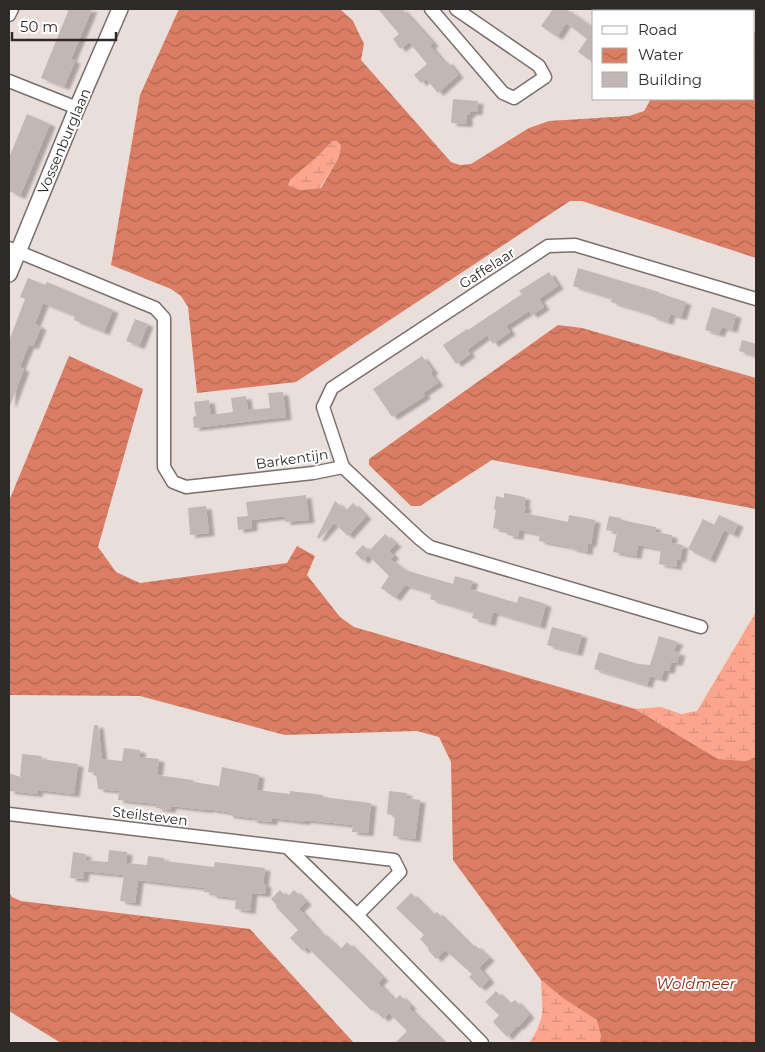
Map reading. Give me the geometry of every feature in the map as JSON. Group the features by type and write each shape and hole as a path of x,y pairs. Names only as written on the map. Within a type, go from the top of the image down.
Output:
{"street":[{"path":"9,16 12,9"},
{"name":"Vossenburglaan","path":"9,274 13,250 120,9"},
{"path":"431,9 503,93 514,98 545,77 539,66 456,9"},
{"path":"9,81 77,108"},
{"name":"Gaffelaar","path":"343,467 323,407 332,388 548,246 574,245 756,299"},
{"name":"Barkentijn","path":"13,250 155,308 164,318 164,467 173,482 186,487 314,473 343,467 430,547 701,626"},
{"name":"Steilsteven","path":"9,814 394,860 400,872 357,916"},
{"path":"288,848 482,1043"}],"green space":[{"path":"332,141 336,141 341,145 339,157 320,188 300,190 288,185 290,180"},
{"path":"756,612 756,757 746,761 718,759 635,709 661,707 681,714 697,711"},
{"path":"541,980 563,998 598,1020 601,1036 599,1043 529,1043 542,1016"}],"water":[{"path":"179,9 340,9 353,21 364,44 361,60 451,162 460,165 471,164 529,128 549,121 629,116 644,111 650,100 755,100 755,34 756,35 756,258 582,201 570,201 296,382 197,393 188,307 181,296 171,289 111,265 140,95","holes":["332,141 336,141 341,145 339,157 321,188 300,190 288,185 290,180"]},
{"path":"609,9 732,10 610,10"},
{"path":"558,325 582,328 756,378 756,509 492,460 420,506 411,506 369,465 369,459"},
{"name":"Woldmeer","path":"69,356 143,389 98,547 116,572 140,583 287,563 297,546 315,556 307,575 340,617 354,627 635,709 718,759 746,761 756,757 756,1043 599,1043 601,1036 597,1020 563,998 541,980 453,860 451,762 439,737 417,731 285,735 140,696 9,695 9,501"},
{"path":"9,892 12,897 21,901 250,929 354,1043 61,1043 9,1011"}],"building":[{"path":"69,9 92,9 71,59 75,61 64,87 41,78"},
{"path":"378,9 402,9 433,43 430,46 444,63 447,61 458,75 438,93 426,79 421,83 414,75 427,64 409,42 400,49 393,39 399,34"},
{"path":"553,9 566,9 592,27 592,62 578,52 587,39 566,23 557,37 541,26"},
{"path":"453,99 478,101 477,112 470,112 467,115 467,124 451,123"},
{"path":"27,114 50,124 20,196 9,191 9,158"},
{"path":"578,268 686,302 681,317 670,314 668,322 651,316 651,314 611,302 612,298 573,286"},
{"path":"549,272 558,286 539,299 544,307 532,315 529,311 506,326 510,332 493,344 487,335 467,350 470,354 456,364 443,345 522,294 519,291"},
{"path":"28,278 45,285 47,282 113,310 104,332 74,320 75,316 43,303 35,324 41,327 33,346 29,345 24,356 20,367 24,369 10,406 9,341 25,299 20,297"},
{"path":"712,307 736,315 732,330 722,327 719,334 705,330"},
{"path":"135,319 148,324 139,346 126,341"},
{"path":"742,340 756,344 756,356 739,351"},
{"path":"422,356 433,371 430,373 438,383 423,393 425,396 392,417 373,389"},
{"path":"283,392 286,417 194,428 193,417 196,416 194,402 209,400 211,415 233,412 231,398 246,396 248,410 270,408 268,393"},
{"path":"504,493 525,497 524,506 526,507 524,513 568,522 569,515 595,520 591,544 588,544 587,552 539,541 540,534 519,530 518,537 507,535 508,531 493,528 496,496 504,498"},
{"path":"306,495 309,520 285,522 285,516 252,520 252,528 238,530 237,517 248,516 246,502"},
{"path":"335,501 346,511 353,503 366,516 348,536 334,523 319,539 317,537"},
{"path":"206,506 209,533 190,535 188,508"},
{"path":"719,515 738,524 733,535 724,530 710,560 688,549 703,519 714,525"},
{"path":"609,516 656,527 655,532 672,535 671,543 683,545 680,560 677,559 676,567 659,564 661,549 638,545 636,556 613,552 617,532 606,530"},
{"path":"385,534 396,544 389,551 394,556 390,559 405,570 453,584 455,576 473,581 470,589 517,603 519,596 546,604 540,626 493,612 490,623 472,618 474,612 430,599 432,593 405,585 395,598 381,588 389,576 368,555 363,561 355,553 363,545 369,551"},
{"path":"552,627 582,635 577,653 547,645"},
{"path":"659,636 678,642 673,651 680,653 677,663 671,662 669,671 664,670 661,679 650,676 647,685 594,669 599,652 638,664 650,665"},
{"path":"94,725 98,725 102,759 122,761 124,748 140,750 140,757 159,759 157,775 219,786 222,767 259,775 257,790 290,794 290,791 371,803 368,833 352,832 353,825 272,818 272,822 252,820 252,818 228,815 228,812 171,806 170,810 156,808 157,804 118,800 119,791 98,789 96,773 88,772"},
{"path":"22,754 42,756 41,759 78,764 74,794 38,790 37,794 9,791 9,773 20,777"},
{"path":"389,791 407,793 406,798 420,800 415,839 393,836 395,816 387,814"},
{"path":"109,850 127,852 126,863 147,865 148,856 164,858 164,861 214,867 215,862 265,868 263,884 266,884 265,894 252,893 250,911 235,909 236,898 211,895 212,893 204,892 205,888 138,880 135,903 120,901 124,875 84,871 83,879 70,878 73,852 86,854 85,860 108,862"},
{"path":"280,890 287,897 294,890 306,902 299,909 320,933 340,950 347,942 383,978 378,983 394,1000 400,995 411,1006 409,1008 444,1043 395,1043 407,1031 389,1013 383,1019 374,1009 372,1011 307,947 303,951 290,938 298,930 271,899"},
{"path":"411,893 433,915 437,912 473,948 475,945 489,958 479,968 489,980 480,988 469,977 472,974 445,950 436,959 420,939 424,935 396,908"},
{"path":"496,991 509,1004 515,1000 529,1015 507,1037 493,1022 499,1015 485,1002"}]}
